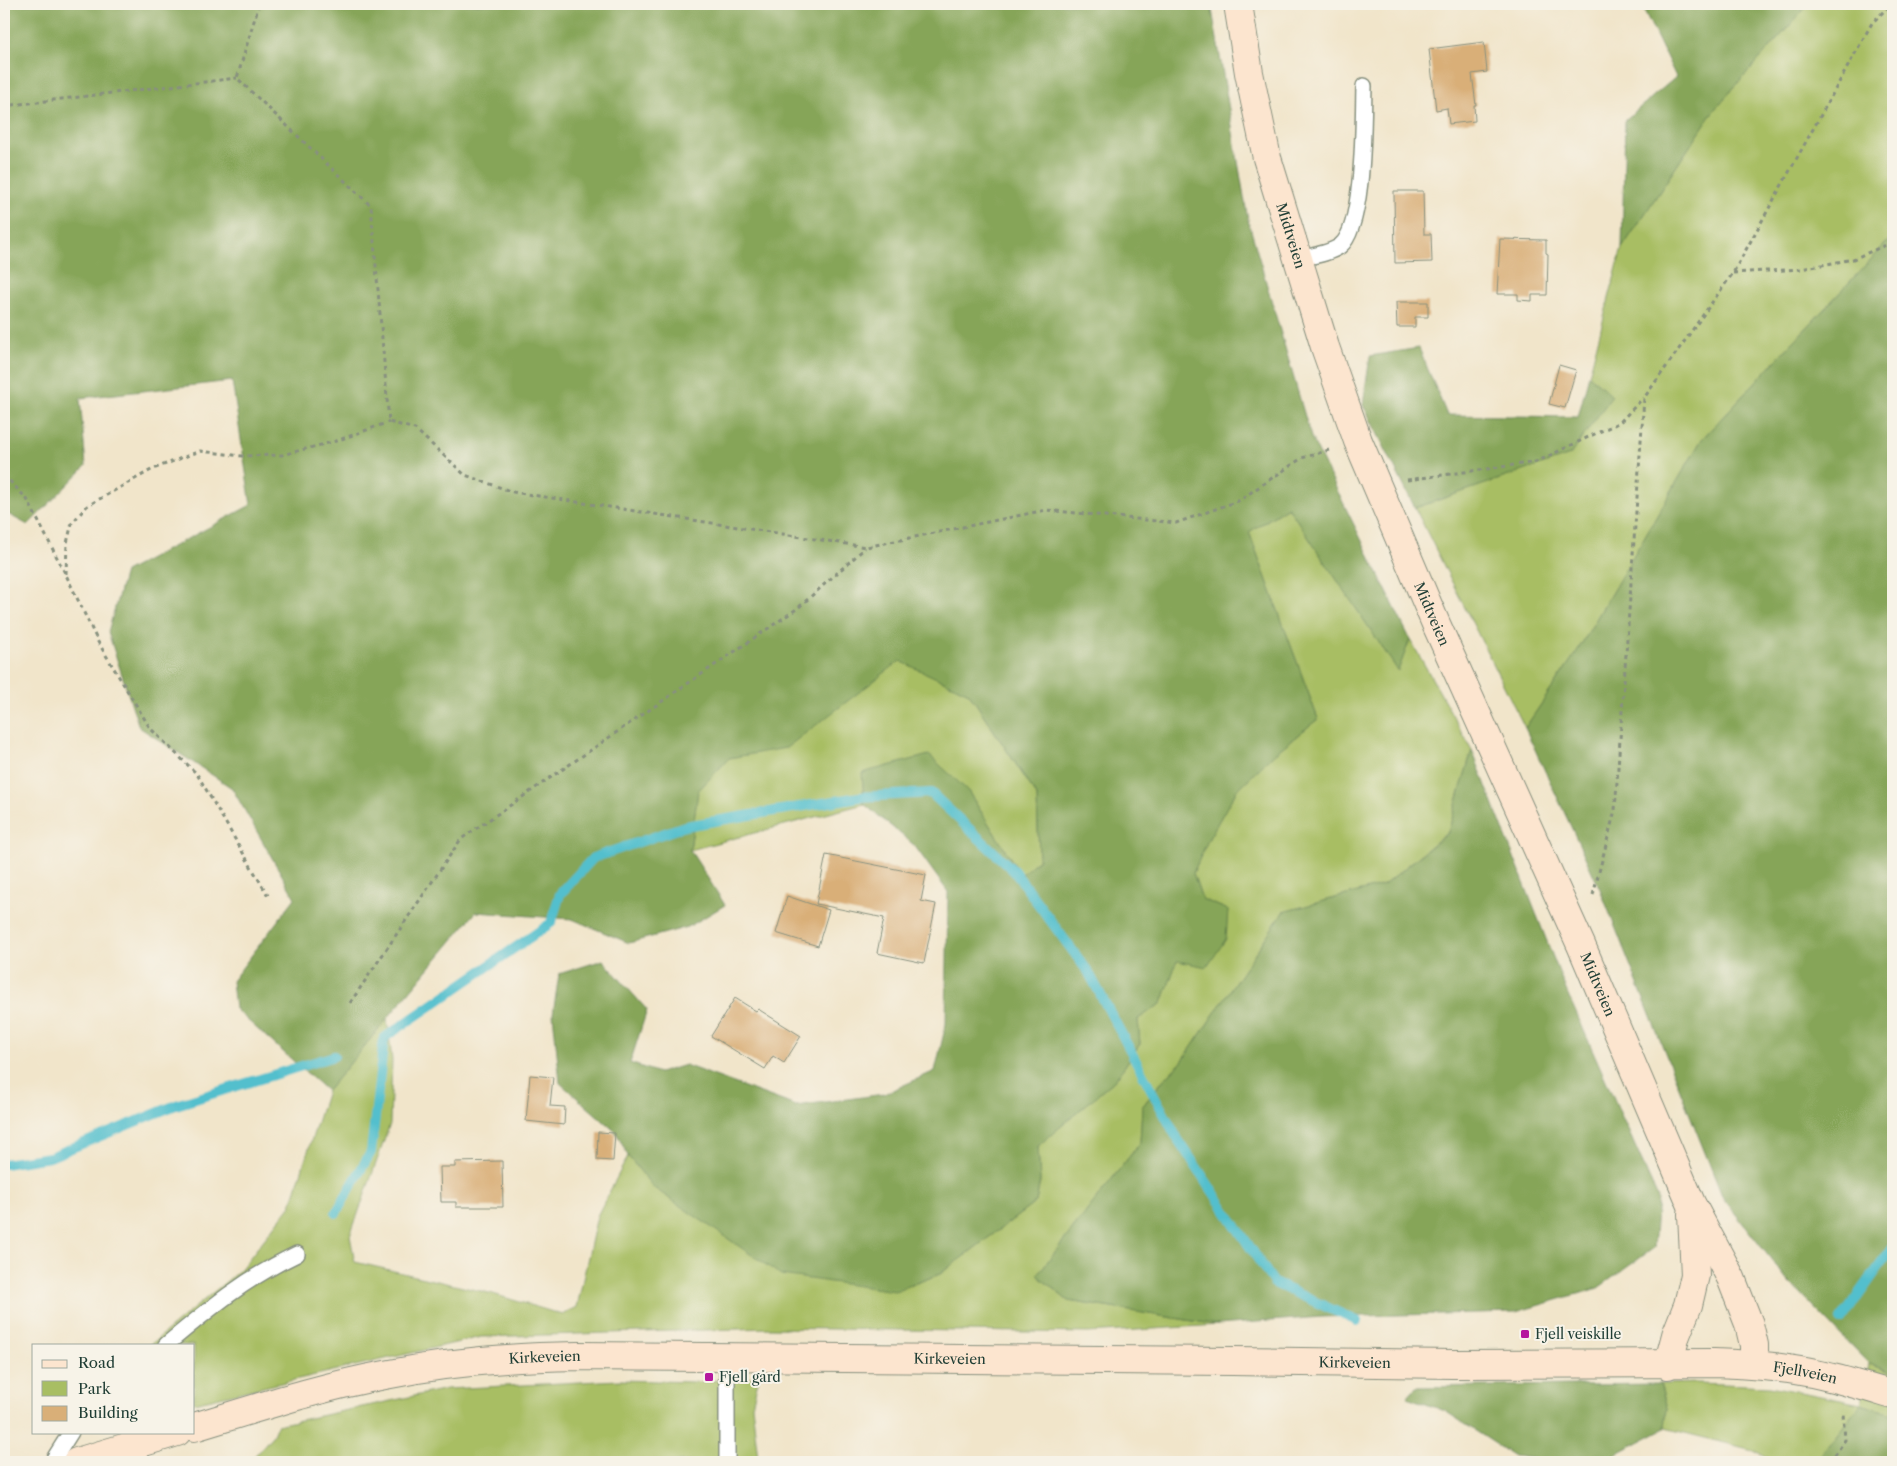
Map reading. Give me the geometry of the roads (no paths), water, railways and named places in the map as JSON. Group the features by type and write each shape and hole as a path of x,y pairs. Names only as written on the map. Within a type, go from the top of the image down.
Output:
{"main road":[{"name":"Midtveien","path":"1238,4 1249,73 1267,158 1296,259 1358,441 1436,624 1581,945 1691,1203 1731,1278 1749,1324 1754,1345 1754,1365"},
{"name":"Midtveien","path":"1668,1364 1688,1305 1695,1275 1691,1203"},
{"name":"Kirkeveien","path":"195,1427 308,1393 384,1375 453,1363 512,1358 577,1356 1212,1360 1453,1364 1714,1363"},
{"name":"Fjellveien","path":"1714,1363 1787,1368 1893,1395"},
{"path":"77,1462 170,1434"}],"lane":[{"path":"1296,259 1332,250 1340,246 1353,224 1357,206 1361,164 1364,86"},
{"path":"167,1344 212,1306 266,1268 297,1254"},
{"path":"727,1357 727,1462"},
{"path":"52,1462 70,1434"}],"waterway":[{"path":"336,1213 371,1152 384,1038 551,923 560,894 593,858 685,826 859,797 931,793 1014,871 1089,973 1177,1138 1274,1283 1357,1321"},
{"path":"4,1164 50,1157 176,1105 334,1056"},
{"path":"1841,1320 1893,1247"}],"place":[{"name":"Fjell veiskille","path":"1525,1334"},
{"name":"Fjell gård","path":"709,1377"}]}
